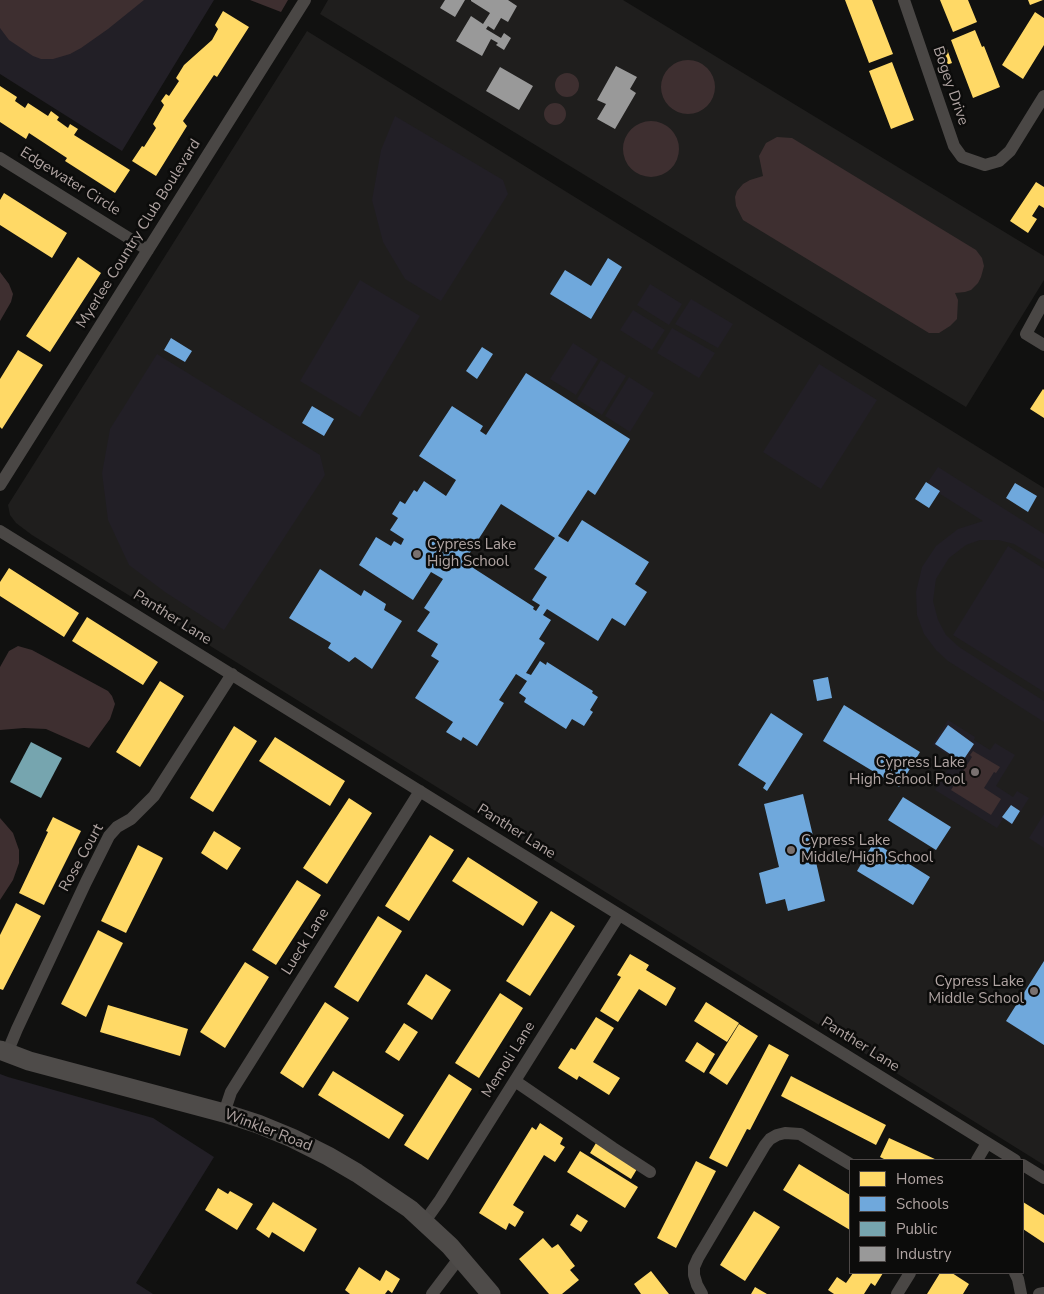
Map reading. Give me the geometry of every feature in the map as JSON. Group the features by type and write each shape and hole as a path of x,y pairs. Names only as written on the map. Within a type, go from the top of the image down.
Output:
{"street":[{"name":"Myerlee Country Club Boulevard","path":"0,486 305,0"},
{"name":"Bogey Drive","path":"904,0 954,146 962,157 985,165 999,162 1010,151 1044,96"},
{"name":"Edgewater Circle","path":"0,158 148,250"},
{"path":"1044,301 1026,334 1044,345"},
{"name":"Panther Lane","path":"0,531 1013,1159"},
{"name":"Rose Court","path":"4,1052 109,836 117,827 131,819 154,796 232,674"},
{"name":"Lueck Lane","path":"224,1113 231,1092 420,791"},
{"name":"Memoli Lane","path":"424,1221 440,1200 619,915"},
{"name":"Winkler Road","path":"4,1052 29,1061 224,1113 292,1138 328,1156 397,1199 450,1246 491,1294"},
{"path":"515,1080 650,1172"},
{"path":"702,1294 694,1275 694,1267 764,1145 770,1139 785,1133 800,1134 849,1163"},
{"path":"978,1159 987,1143"},
{"path":"1024,1166 1044,1178"},
{"path":"432,1294 460,1257"},
{"path":"897,1294 909,1274"},
{"path":"1016,1274 1021,1294"},
{"path":"1039,1294 1044,1293"}],"shaded area":[{"path":"0,0 214,0 122,151 0,74"},
{"path":"0,0 144,0 81,48 70,54 53,59 41,59 33,56 9,40 0,28"},
{"path":"250,0 288,0 281,12"},
{"path":"328,0 623,0 1044,256 1044,280 966,407 320,14"},
{"name":"Cypress Lake Middle/High School","path":"307,31 1044,488 1044,1165 32,535 16,523 10,515 8,505"},
{"path":"688,60 698,62 707,68 713,77 715,87 713,97 707,106 698,112 688,114 678,112 669,106 663,97 661,87 663,77 669,68 678,62"},
{"path":"567,73 575,77 579,85 575,93 567,97 559,93 555,85 559,77"},
{"path":"555,103 563,106 566,114 563,122 555,125 547,122 544,114 547,106"},
{"path":"395,116 503,180 508,194 441,301 405,279 383,242 372,200 381,150"},
{"path":"651,121 662,123 671,129 677,138 679,149 677,160 671,169 662,175 651,177 640,175 631,169 625,160 623,149 625,138 631,129 640,123"},
{"path":"777,137 792,138 976,250 982,258 984,266 981,277 971,290 955,293 958,300 957,319 950,326 939,333 929,333 743,220 736,206 735,197 737,191 743,184 763,176 759,156 766,143"},
{"path":"0,272 9,284 13,294 11,302 0,321"},
{"path":"360,280 420,316 360,417 300,381"},
{"path":"650,284 682,304 669,325 637,305"},
{"path":"691,299 733,324 718,348 675,324"},
{"path":"633,310 665,330 652,350 620,330"},
{"path":"672,328 715,353 699,378 657,353"},
{"path":"573,343 598,359 576,395 550,379"},
{"path":"157,354 320,455 325,475 224,630 165,592 129,565 108,520 102,473 110,429"},
{"path":"601,360 626,376 602,415 577,399"},
{"path":"819,364 877,400 821,489 763,452"},
{"path":"629,377 654,393 630,432 605,416"},
{"path":"938,467 1044,534 1044,562 1014,544 998,540 980,540 966,545 949,558 936,579 933,601 938,620 946,635 959,647 1044,701 1044,722 948,661 936,650 924,634 917,615 916,592 922,567 936,546 958,529 983,521 926,485"},
{"path":"1008,546 1044,569 1044,692 953,635"},
{"path":"18,646 32,650 108,691 112,696 115,704 110,719 89,748 46,729 0,730 0,667 9,651"},
{"name":"Cypress Lake High School Pool","path":"948,720 975,737 974,740 990,750 995,743 1015,755 996,786 1013,797 1017,791 1029,798 1012,825 1003,819 997,828 935,790 954,759 932,745"},
{"path":"973,751 1000,767 996,773 994,772 984,788 1001,799 991,815 951,790 972,757 970,755"},
{"path":"1044,814 1044,848 1029,838"},
{"path":"0,818 13,833 19,850 19,863 13,880 0,900"},
{"path":"0,1074 153,1118 214,1157 136,1283 153,1294 0,1294"}],"building: Homes":[{"path":"845,0 872,0 893,54 869,63"},
{"path":"940,0 968,0 977,22 953,32"},
{"path":"1028,0 1043,0 1030,5"},
{"path":"223,11 249,27 217,77 214,75 183,121 187,126 156,176 132,161 156,128 153,124 164,105 161,101 166,94 169,96 179,81 176,78 184,65 212,40 218,29 215,25"},
{"path":"1035,12 1044,18 1044,45 1023,79 1002,65"},
{"path":"975,30 982,47 984,46 1000,87 973,98 951,40"},
{"path":"947,49 952,63 941,67 936,53"},
{"path":"892,62 914,120 891,129 869,71"},
{"path":"0,86 17,97 15,101 25,108 28,103 48,116 51,111 59,117 57,120 68,128 70,124 78,129 74,135 130,170 115,193 65,161 67,158 29,133 26,139 0,122"},
{"path":"1036,182 1044,187 1044,208 1039,205 1032,216 1037,219 1028,233 1010,221"},
{"path":"4,193 67,233 52,258 0,225 0,200"},
{"path":"78,257 101,273 50,352 26,336"},
{"path":"18,350 43,365 2,429 0,427 0,379"},
{"path":"1044,390 1044,418 1030,409"},
{"path":"9,568 79,613 64,637 0,596 0,582"},
{"path":"87,617 158,662 143,685 72,641"},
{"path":"160,681 184,696 140,767 116,752"},
{"path":"234,726 257,741 213,812 190,798"},
{"path":"275,737 345,781 330,806 259,761"},
{"path":"349,798 372,813 327,884 303,868"},
{"path":"53,817 81,831 44,905 19,893 48,832 46,831"},
{"path":"214,831 241,848 227,870 201,853"},
{"path":"430,835 454,850 409,921 385,906"},
{"path":"138,845 163,858 126,933 101,921"},
{"path":"468,857 538,902 523,926 452,881"},
{"path":"297,880 321,895 276,965 252,950"},
{"path":"16,903 41,916 3,990 0,989 0,935"},
{"path":"551,911 575,926 530,996 506,981"},
{"path":"378,916 402,931 358,1002 334,987"},
{"path":"98,930 123,943 86,1017 61,1004"},
{"path":"630,954 649,965 646,970 676,988 666,1006 639,989 618,1022 600,1011 621,977 617,975"},
{"path":"245,962 269,977 225,1048 200,1032"},
{"path":"426,974 451,990 432,1020 407,1004"},
{"path":"500,993 523,1008 479,1078 455,1063"},
{"path":"325,1002 349,1018 303,1088 280,1073"},
{"path":"706,1002 739,1023 727,1042 694,1021"},
{"path":"108,1005 188,1029 180,1056 100,1032"},
{"path":"596,1017 614,1028 593,1062 620,1078 609,1095 579,1076 577,1080 558,1068 571,1048 575,1050"},
{"path":"404,1023 418,1032 399,1061 385,1052"},
{"path":"739,1024 758,1036 727,1085 709,1073"},
{"path":"697,1042 715,1054 704,1073 685,1061"},
{"path":"769,1044 789,1055 750,1130 747,1129 727,1167 709,1158"},
{"path":"333,1071 404,1115 389,1139 318,1095"},
{"path":"449,1074 472,1089 428,1160 404,1145"},
{"path":"791,1076 886,1125 876,1145 781,1096"},
{"path":"540,1123 563,1138 560,1144 565,1147 555,1162 544,1155 513,1205 524,1212 515,1227 509,1223 506,1230 479,1213 532,1127 536,1130"},
{"path":"889,1138 935,1159 884,1159 880,1157"},
{"path":"596,1143 637,1169 631,1179 590,1153"},
{"path":"580,1151 638,1187 625,1208 567,1172"},
{"path":"696,1161 716,1171 676,1248 657,1238"},
{"path":"799,1164 849,1194 849,1229 783,1190"},
{"path":"218,1188 228,1194 230,1191 253,1204 237,1230 205,1210"},
{"path":"273,1202 317,1229 304,1252 272,1232 269,1238 256,1229"},
{"path":"1024,1203 1044,1215 1044,1243 1024,1230"},
{"path":"754,1211 780,1227 745,1281 720,1265"},
{"path":"577,1214 588,1221 581,1232 570,1225"},
{"path":"543,1238 552,1248 558,1244 575,1266 570,1270 579,1280 562,1294 549,1294 519,1259"},
{"path":"359,1267 380,1281 386,1270 400,1279 392,1293 388,1290 385,1294 350,1294 345,1290"},
{"path":"651,1271 669,1294 641,1294 634,1284"},
{"path":"852,1274 882,1274 875,1286 871,1283 864,1294 834,1294 828,1290 837,1277 846,1283"},
{"path":"939,1274 954,1274 969,1284 963,1294 927,1294"},
{"path":"755,1287 767,1294 751,1294"}],"building: Schools":[{"path":"608,258 622,267 591,319 550,294 565,270 591,286"},
{"path":"171,338 192,351 185,362 164,350"},
{"path":"482,347 493,354 477,379 466,371"},
{"name":"Cypress Lake High School","path":"526,373 630,439 595,495 588,490 558,536 568,542 582,520 649,562 635,584 647,592 625,626 612,618 598,641 547,609 543,615 551,620 539,639 545,643 526,673 531,675 540,661 546,665 547,662 593,691 592,693 598,697 590,710 593,712 584,726 572,719 566,729 524,702 526,698 519,693 527,681 516,674 499,700 504,703 477,746 463,737 461,741 446,732 453,722 415,698 439,661 431,656 438,644 417,631 430,612 424,608 443,579 431,572 413,600 359,565 376,537 391,546 394,541 401,545 404,539 390,530 398,518 392,514 400,501 405,504 414,490 417,492 424,481 446,496 456,480 419,456 452,406 483,426 480,431 486,435","holes":["501,504 555,538 534,569 547,577 532,600 540,605 536,611 533,609 534,607 464,562"]},
{"path":"312,406 334,419 324,436 302,423"},
{"path":"926,482 940,491 929,508 915,499"},
{"path":"1015,483 1037,496 1028,512 1006,498"},
{"path":"320,569 361,596 364,590 386,604 384,610 402,621 372,669 355,657 349,662 328,648 331,643 289,618"},
{"path":"828,677 832,698 817,701 813,680"},
{"path":"844,705 920,752 899,787 823,741"},
{"path":"771,713 803,734 767,791 763,788 766,783 738,765"},
{"path":"948,725 974,744 962,762 935,744"},
{"path":"803,794 819,861 816,862 825,901 788,911 785,899 766,904 759,873 779,867 764,804"},
{"path":"903,797 951,827 936,850 888,820"},
{"path":"1011,805 1020,811 1012,824 1002,817"},
{"path":"874,842 930,877 913,905 857,871"},
{"name":"Cypress Lake Middle School","path":"1044,961 1044,1045 1006,1021"}],"building: Public":[{"path":"31,742 62,758 41,798 10,782"}],"building: Industry":[{"path":"445,0 465,0 455,17 440,8"},
{"path":"471,0 508,0 517,6 508,22 501,18 494,30 488,26 486,29 501,38 504,33 511,38 504,50 491,39 482,56 456,41 471,16 483,24 490,13"},
{"path":"616,66 637,77 630,89 636,93 615,129 597,119 606,104 597,100"},
{"path":"500,67 533,86 519,110 486,91"}],"place":[{"name":"Cypress Lake High School","path":"417,554"},
{"name":"Cypress Lake High School Pool","path":"975,772"},
{"name":"Cypress Lake Middle/High School","path":"791,850"},
{"name":"Cypress Lake Middle School","path":"1034,991"}]}
